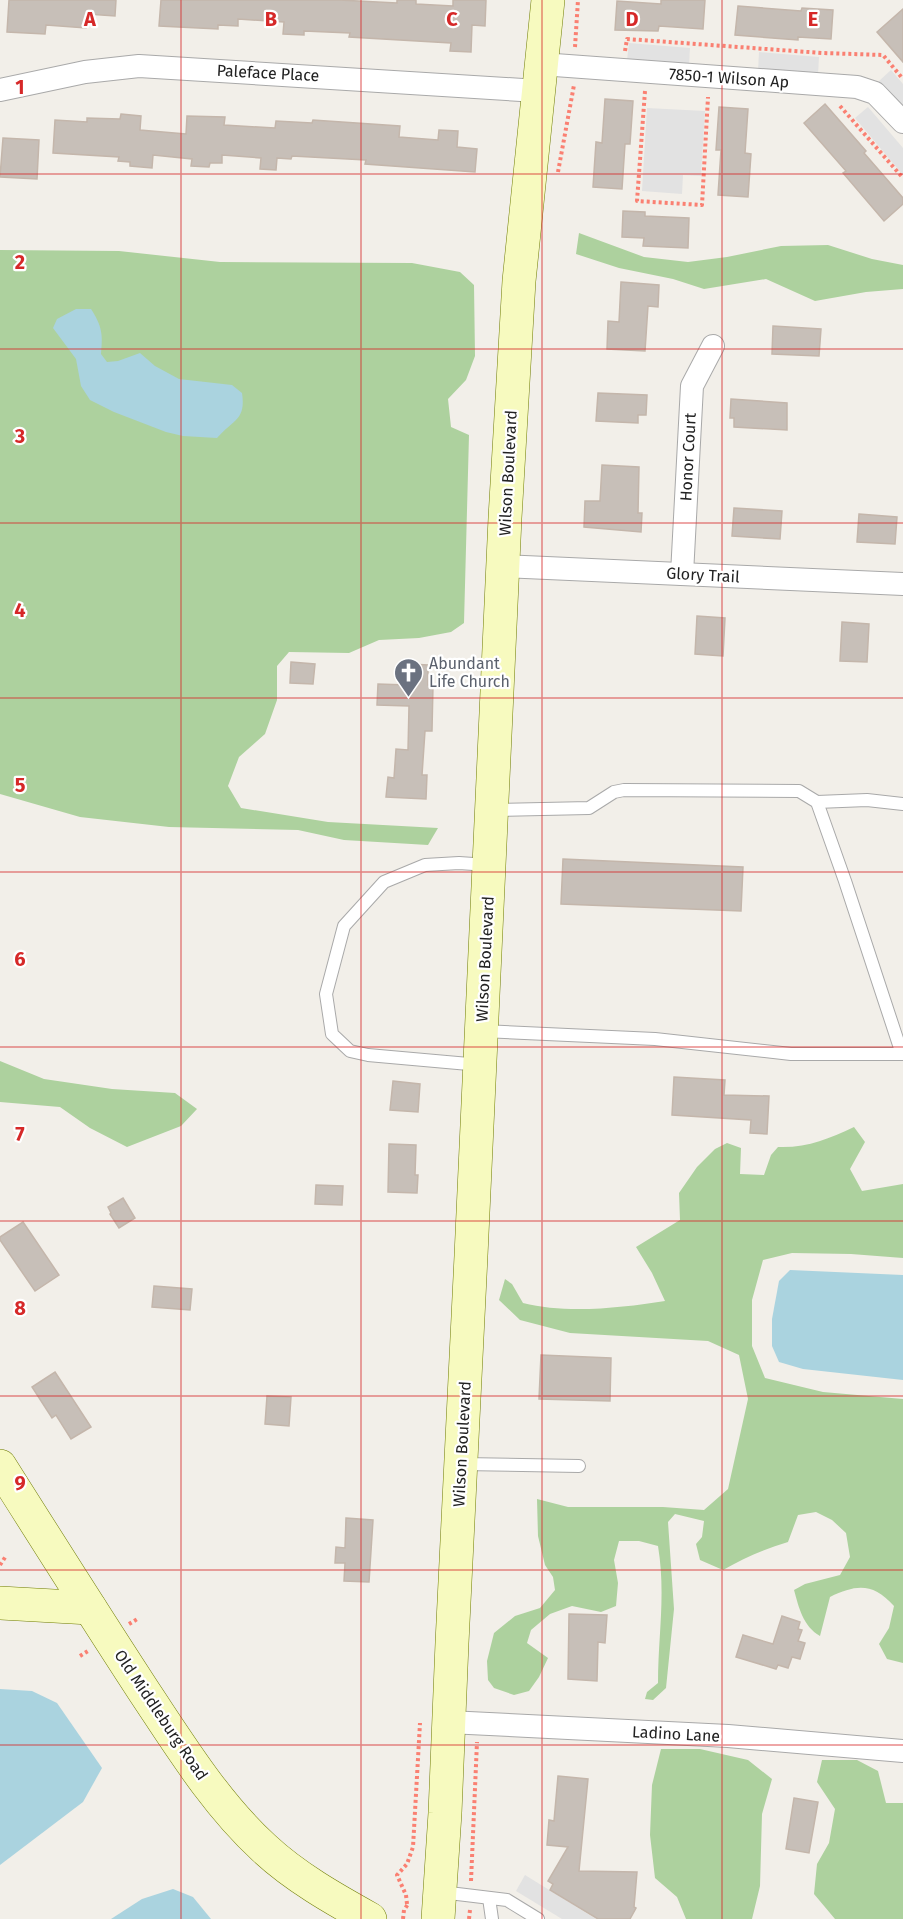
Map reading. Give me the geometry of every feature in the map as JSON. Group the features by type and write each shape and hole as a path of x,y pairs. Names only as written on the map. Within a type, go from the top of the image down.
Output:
{"main road":[{"name":"Wilson Boulevard","path":"439,1905 482,1031 502,566 519,281 548,0"},
{"name":"Old Middleburg Road","path":"0,1466 90,1608 210,1788 264,1848 336,1900 370,1919"},
{"path":"0,1604 90,1608"}],"street":[{"name":"Paleface Place","path":"0,90 85,72 139,66 539,77"},
{"name":"7850-1 Wilson Ap","path":"539,77 623,70 857,87 875,93 903,122"},
{"name":"Honor Court","path":"682,574 692,386 713,346"},
{"name":"Glory Trail","path":"502,566 903,584"},
{"name":"Ladino Lane","path":"448,1722 728,1736 903,1751"}],"lane":[{"path":"491,810 589,808 614,792 624,790 799,791 817,802 867,800 903,804"},
{"path":"482,1031 656,1039 791,1054 902,1054 817,802"},
{"path":"480,1065 368,1055 350,1051 332,1034 327,994 344,926 384,882 425,865 459,863 489,865"},
{"path":"460,1464 579,1466"},
{"path":"439,1905 489,1898 507,1900 538,1919"},
{"path":"489,1898 492,1919"}],"path":[{"path":"623,70 627,39 882,55 903,79"},
{"path":"646,72 637,201 702,205 710,88"},
{"path":"837,102 903,178"},
{"path":"0,1565 6,1556"}],"green space":[{"path":"579,233 644,257 688,262 781,246 828,245 872,259 903,265 903,289 866,292 815,301 766,279 704,289 673,279 619,268 576,254"},
{"path":"0,250 119,251 220,262 412,263 460,272 474,285 475,356 466,380 448,399 451,427 469,435 464,623 451,632 419,638 379,640 349,653 289,652 277,666 277,700 265,734 239,757 228,786 241,808 328,822 438,828 428,845 344,840 298,830 169,827 80,817 0,794"},
{"path":"0,1061 44,1079 112,1089 175,1093 197,1109 181,1126 127,1147 90,1128 60,1107 0,1102"},
{"path":"854,1127 865,1142 850,1169 862,1191 903,1184 903,1258 792,1253 763,1260 752,1300 752,1346 765,1378 823,1392 903,1399 903,1663 887,1659 879,1644 889,1628 894,1606 879,1593 857,1588 830,1597 820,1636 809,1627 802,1616 794,1590 805,1584 840,1575 850,1557 846,1533 832,1520 816,1512 798,1515 788,1542 755,1554 723,1570 700,1560 696,1544 702,1537 704,1521 675,1514 668,1522 674,1609 666,1688 653,1700 645,1699 647,1692 658,1683 662,1598 658,1546 639,1541 619,1541 614,1560 618,1583 616,1606 601,1612 572,1606 550,1614 531,1630 527,1643 548,1658 529,1691 514,1695 494,1688 488,1680 487,1661 494,1633 515,1616 540,1608 555,1590 553,1577 545,1565 538,1536 537,1499 568,1507 663,1507 704,1510 728,1489 748,1399 739,1355 708,1341 570,1333 520,1320 499,1300 505,1279 512,1284 523,1303 540,1306 594,1309 665,1301 636,1247 680,1220 679,1193 697,1167 715,1149 727,1143 741,1148 740,1174 764,1175 771,1155 778,1147 818,1142"},
{"path":"661,1749 700,1749 748,1760 772,1779 762,1814 760,1886 752,1919 686,1919 677,1897 655,1878 650,1835 652,1785"},
{"path":"822,1760 857,1760 878,1771 886,1803 903,1803 903,1919 835,1919 814,1894 817,1864 829,1843 835,1809 817,1782"}],"shaded area":[{"path":"629,43 690,48 689,65 627,60"},
{"path":"759,52 819,57 818,75 758,71"},
{"path":"891,70 903,84 903,110 878,82"},
{"path":"868,107 903,148 903,175 855,118"},
{"path":"647,108 705,111 701,176 683,175 682,194 642,191"},
{"path":"525,1875 596,1919 562,1919 516,1891"}],"water":[{"path":"76,309 91,309 95,315 101,330 101,354 107,362 118,361 140,353 155,366 179,379 232,385 242,393 243,402 240,414 217,438 183,436 166,432 114,412 90,400 81,386 76,359 53,328 57,319"},
{"path":"790,1270 903,1275 903,1380 803,1369 779,1362 772,1346 772,1319 779,1281"},
{"path":"0,1689 32,1691 57,1703 102,1768 83,1802 0,1865"},
{"path":"173,1889 193,1897 211,1919 111,1919 142,1899"}],"building":[{"path":"9,0 116,0 115,16 87,14 86,28 46,25 45,34 7,32"},
{"path":"161,0 339,0 397,3 397,0 416,0 416,4 453,6 453,0 486,0 485,26 472,25 471,52 450,51 451,43 349,37 350,33 304,31 304,35 283,34 284,22 238,19 238,26 218,25 218,29 159,26"},
{"path":"661,0 705,0 703,29 659,26 658,31 615,30 617,1 661,4"},
{"path":"738,6 801,11 802,8 833,10 831,39 798,37 798,40 735,35"},
{"path":"903,9 903,62 877,32"},
{"path":"605,99 633,101 630,144 625,144 622,189 593,187 596,142 602,143"},
{"path":"825,104 903,198 903,204 884,221 843,173 846,171 804,123"},
{"path":"719,107 748,109 745,153 751,154 748,197 718,195 721,150 716,150"},
{"path":"121,114 141,116 140,130 186,134 187,116 225,117 224,125 275,128 276,121 312,123 313,120 400,126 399,137 438,140 439,130 458,131 457,147 477,149 475,172 365,164 366,160 292,156 291,159 277,158 276,170 260,169 261,158 222,155 222,163 210,163 209,167 191,166 192,159 153,155 152,168 130,166 130,162 118,161 119,157 53,153 55,120 87,122 87,118 120,119"},
{"path":"3,138 39,140 37,179 0,177"},
{"path":"623,211 645,212 645,216 689,218 688,248 643,246 644,238 622,237"},
{"path":"621,282 659,285 658,307 648,306 645,351 607,349 608,321 619,322"},
{"path":"773,326 821,329 819,356 772,354"},
{"path":"598,393 647,395 646,415 638,415 638,423 596,421"},
{"path":"731,399 787,403 787,430 734,427 734,418 730,418"},
{"path":"602,465 639,467 638,513 642,513 641,532 584,527 585,501 600,501"},
{"path":"734,508 782,511 780,539 732,536"},
{"path":"859,514 897,517 895,544 857,542"},
{"path":"697,616 725,618 723,656 695,654"},
{"path":"842,622 869,624 867,662 840,661"},
{"path":"291,662 315,664 313,684 290,683"},
{"path":"409,664 428,665 428,685 433,685 432,731 425,731 422,775 427,775 426,799 386,797 388,777 394,778 396,749 408,750 409,706 377,705 378,684 408,685"},
{"path":"563,859 743,867 741,911 561,904"},
{"path":"674,1077 725,1080 724,1095 769,1096 767,1134 750,1133 751,1120 672,1115"},
{"path":"393,1081 420,1084 418,1112 390,1110"},
{"path":"389,1144 416,1145 417,1193 388,1192"},
{"path":"316,1185 343,1186 342,1205 315,1204"},
{"path":"123,1198 135,1218 119,1228 108,1207"},
{"path":"23,1222 59,1275 35,1291 0,1240 0,1237"},
{"path":"154,1286 192,1289 190,1310 152,1307"},
{"path":"541,1355 611,1358 610,1401 539,1399"},
{"path":"55,1372 91,1427 71,1439 56,1415 52,1418 32,1387"},
{"path":"267,1396 291,1397 289,1426 265,1424"},
{"path":"346,1518 373,1520 369,1582 344,1581 345,1563 335,1563 336,1547 345,1548"},
{"path":"569,1614 607,1615 605,1643 598,1642 597,1681 568,1679"},
{"path":"782,1616 800,1622 798,1629 802,1630 798,1641 805,1643 800,1659 792,1657 788,1668 778,1665 776,1669 736,1657 743,1635 773,1644"},
{"path":"558,1776 588,1779 579,1871 637,1872 634,1907 636,1908 630,1919 598,1919 550,1890 553,1884 548,1881 568,1847 547,1845 549,1820 554,1821"},
{"path":"794,1798 818,1802 809,1853 786,1849"}],"place":[{"name":"Abundant Life Church","path":"408,698"}]}
